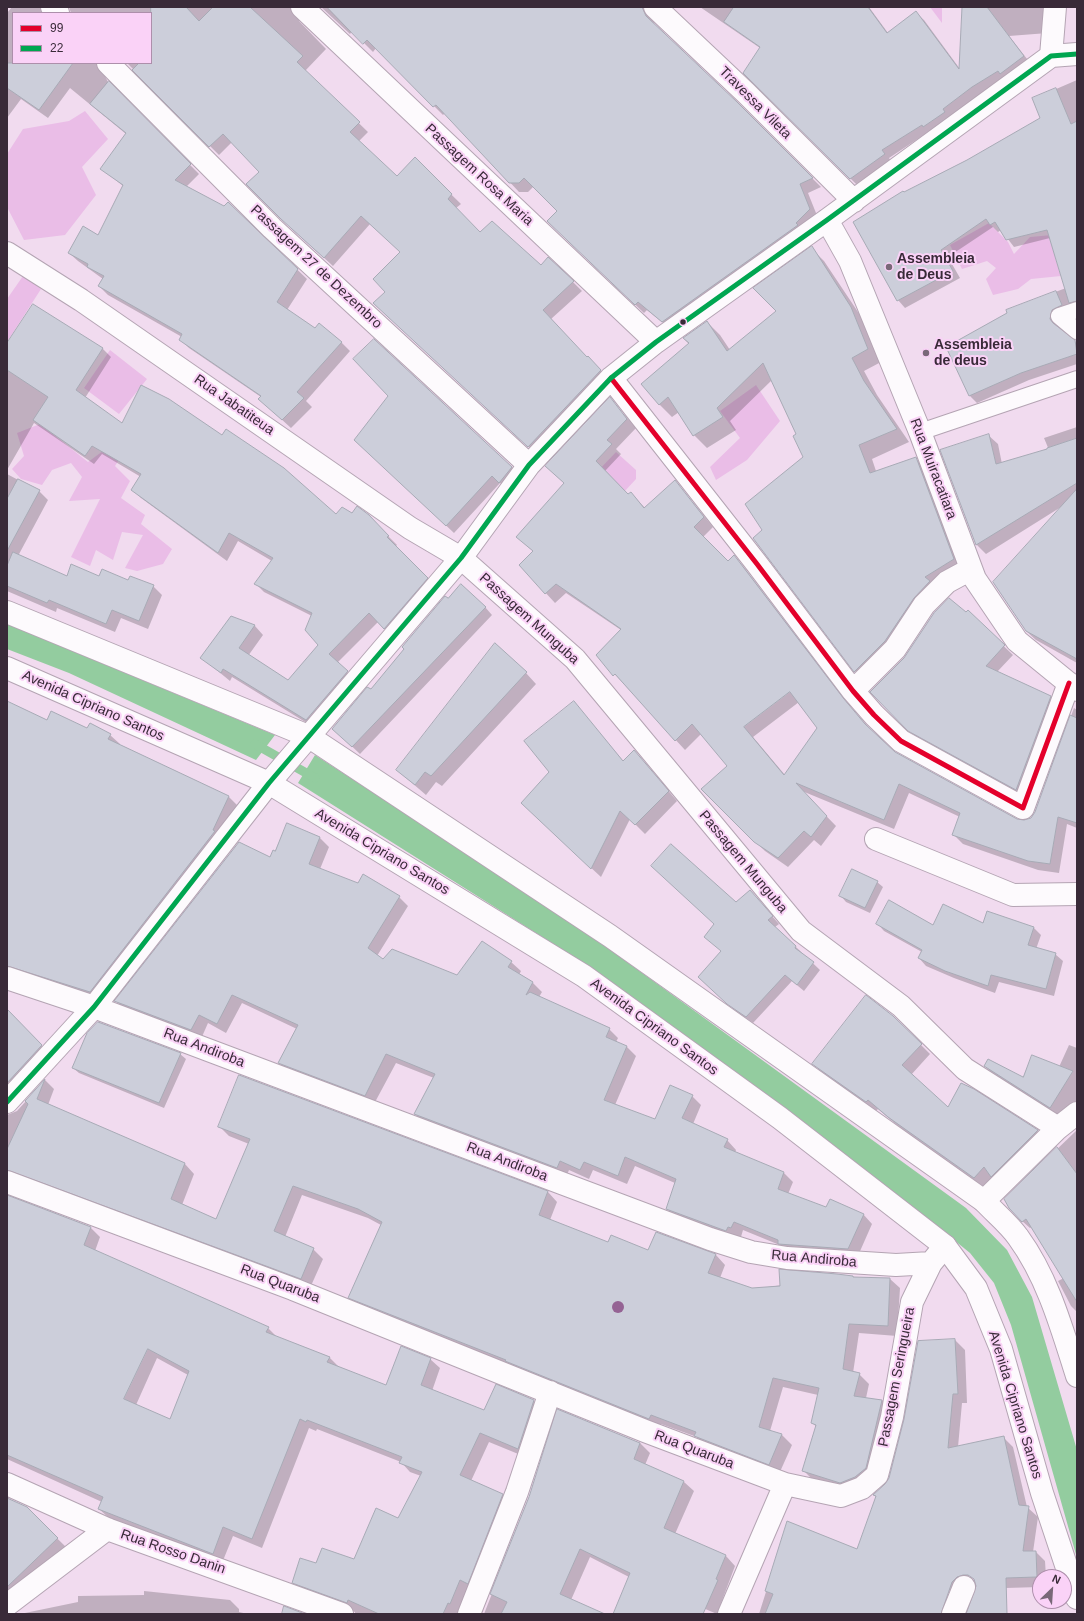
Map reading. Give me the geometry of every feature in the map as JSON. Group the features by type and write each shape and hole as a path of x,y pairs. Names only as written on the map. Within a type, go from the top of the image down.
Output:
{"street":[{"name":"Passagem Rosa Maria","path":"302,7 656,342"},
{"name":"Travessa Vileta","path":"655,7 746,93 854,201"},
{"path":"1051,56 1055,7"},
{"path":"7,1102 94,1007 269,783 461,558 529,465 611,378 656,342 854,201 1051,56 1077,54"},
{"name":"Passagem 27 de Dezembro","path":"109,64 272,228 529,465"},
{"name":"Rua Muiracatiara","path":"827,220 850,261 920,432 975,580 1017,641 1073,686"},
{"name":"Rua Jabatiteua","path":"7,253 81,300 410,528 461,558"},
{"path":"611,378 757,564 853,691 901,741 1023,808 1073,686"},
{"name":"Passagem Munguba","path":"461,558 575,659 802,931 901,1006 965,1069 1058,1128"},
{"path":"853,691 895,649 924,605 947,582 972,569"},
{"path":"7,612 304,742 610,936 984,1201 1018,1236 1042,1278 1077,1376"},
{"name":"Avenida Cipriano Santos","path":"7,668 269,783 584,976 780,1118 945,1246 976,1288 1001,1349 1042,1493 1077,1598"},
{"path":"876,839 1013,895 1077,894"},
{"name":"Rua Andiroba","path":"7,978 94,1007 710,1239 751,1252 787,1258 840,1262 896,1265 931,1263"},
{"path":"984,1201 1058,1128 1077,1113"},
{"name":"Rua Quaruba","path":"7,1182 293,1289 645,1431 785,1484 842,1496"},
{"name":"Passagem Seringueira","path":"842,1496 862,1488 877,1475 892,1417 912,1302 931,1263 945,1246"},
{"path":"469,1614 517,1492 550,1392"},
{"name":"Rua Rosso Danin","path":"7,1484 107,1529 342,1614"},
{"path":"729,1614 785,1484"},
{"path":"7,1605 107,1529"},
{"path":"953,1614 964,1587"}],"lane":[{"path":"1077,310 1059,316 1077,331"},
{"path":"920,432 1077,379"}],"shaded area":[{"path":"930,7 942,7 942,23"},
{"path":"85,111 108,139 82,167 96,195 65,235 24,240 7,207 7,154 23,129 69,121"},
{"path":"989,223 1008,242 1014,254 1030,237 1052,235 1060,251 1055,257 1061,276 1031,279 1018,289 993,295 986,279 996,268 987,261 962,269 950,245"},
{"path":"23,276 41,289 7,342 7,299"},
{"path":"110,350 147,379 119,414 84,388"},
{"path":"756,385 780,421 747,460 716,480 710,467 740,438 720,411"},
{"path":"40,424 88,462 107,448 122,455 115,466 130,481 121,498 145,515 141,524 172,549 163,564 137,571 125,568 143,535 122,532 113,560 96,550 90,566 71,557 100,499 69,501 82,477 71,463 52,470 42,485 21,479 12,469 24,456 17,433"},
{"path":"616,452 636,470 636,479 601,517 572,498"},
{"path":"7,624 275,735 256,760 69,673 7,649"},
{"path":"315,755 561,914 966,1208 1007,1250 1032,1297 1077,1450 1077,1558 1011,1325 994,1283 970,1253 922,1214 574,957 298,783"}],"building":[{"path":"151,7 186,7 199,21 213,7 250,7 303,56 297,62 360,122 350,132 397,176 415,157 452,194 448,199 480,232 492,221 541,265 548,257 574,281 543,310 601,370 528,447 373,303 385,292 373,279 400,252 361,216 324,258 281,219 246,184 259,172 223,134 209,147 132,70 138,64 152,64"},
{"path":"327,7 642,7 646,16 737,102 813,178 800,184 810,209 796,223 798,225 662,322 638,302 635,305 547,221 557,211 524,178 519,183 509,183 436,105 433,107 367,40 363,44"},
{"path":"734,7 868,7 887,33 916,11 959,69 962,7 987,7 1024,56 1000,74 998,71 972,87 943,109 945,112 923,127 922,125 882,150 885,154 850,179 743,73 760,47 724,22"},
{"path":"7,63 72,64 39,110 7,88"},
{"path":"109,81 191,164 175,180 224,206 228,202 298,269 277,302 315,328 319,323 342,342 297,392 304,398 282,420 258,399 261,396 179,340 182,334 98,286 104,276 87,267 88,264 68,253 83,226 98,235 123,185 100,169 126,133 90,104"},
{"path":"1056,88 1071,124 1077,121 1077,301 1069,303 1047,230 1006,240 995,222 990,225 986,219 941,250 953,271 897,301 853,222 903,191 904,192 967,160 1040,118 1032,98"},
{"path":"812,246 851,307 868,349 852,358 864,381 897,429 859,445 870,473 916,457 954,559 925,577 930,581 914,598 885,641 854,672 753,538 762,530 745,504 803,457 793,436 796,434 763,363 717,408 723,417 693,436 668,397 659,405 641,384 689,343 683,338 707,321 727,351 776,311 753,288"},
{"path":"1056,291 1062,305 1052,310 1050,319 1075,340 1077,354 1021,373 969,396 946,347 1007,313 1006,310"},
{"path":"33,304 103,348 76,390 122,423 141,385 169,399 222,435 226,429 284,468 336,514 342,507 352,513 357,506 369,515 389,536 387,537 428,578 384,629 369,613 329,654 348,671 306,720 223,669 221,673 200,658 231,616 255,625 239,648 288,680 318,645 305,630 312,613 254,584 273,558 229,533 218,553 131,490 141,474 92,446 85,456 33,420 48,397 7,370 7,343"},
{"path":"374,339 512,467 499,483 492,476 446,526 354,440 388,396 353,359"},
{"path":"610,397 627,419 607,440 612,444 596,461 628,494 631,492 644,508 675,480 704,517 694,527 728,561 734,555 844,699 865,724 895,752 1017,819 1024,820 1031,818 1035,812 1070,715 1077,718 1077,823 1058,817 1050,864 1028,861 952,835 960,813 899,784 884,820 796,783 827,816 811,837 804,831 778,858 754,842 701,789 727,766 692,724 675,741 615,674 613,676 596,655 621,629 556,584 545,594 519,565 533,551 516,537 564,483 545,466","holes":["790,692 817,728 784,775 744,727"]},
{"path":"989,434 996,464 1047,449 1077,438 1077,483 976,545 940,450"},
{"path":"18,479 40,490 7,551 7,499"},
{"path":"1077,489 1077,659 1026,631 993,582"},
{"path":"13,552 67,576 71,564 99,576 102,569 128,580 130,576 154,585 139,621 112,610 106,624 49,600 47,603 7,586 7,566"},
{"path":"461,584 486,607 352,747 332,729 367,687 371,689 404,649 402,647 445,596 448,598"},
{"path":"949,598 966,612 968,610 1005,645 986,666 1051,696 1016,790 908,731 870,692 904,658 934,613"},
{"path":"495,643 527,672 431,776 425,772 415,785 396,770"},
{"path":"7,701 47,720 51,711 87,728 90,723 111,734 108,739 229,796 213,830 215,831 90,992 7,966"},
{"path":"574,701 623,761 634,750 669,791 635,825 620,811 591,869 521,803 549,772 524,741"},
{"path":"287,823 320,837 309,864 358,883 363,874 400,896 368,948 383,959 392,949 457,975 482,941 512,961 508,967 533,982 526,995 530,992 610,1028 606,1037 627,1046 604,1100 655,1119 670,1085 693,1095 682,1118 728,1139 724,1147 784,1172 778,1189 826,1207 830,1199 864,1214 848,1249 778,1244 778,1240 734,1222 731,1228 728,1227 726,1231 666,1209 676,1179 625,1157 618,1176 584,1162 580,1170 560,1161 557,1168 414,1114 435,1074 386,1054 365,1096 278,1063 298,1025 232,995 217,1024 199,1015 191,1030 114,1001 239,842 270,857 273,850 275,851"},
{"path":"671,844 736,902 750,890 773,916 768,920 796,946 795,948 814,962 797,985 785,975 746,1017 727,1004 698,977 721,951 704,937 714,924 651,866"},
{"path":"852,869 878,881 865,908 839,896"},
{"path":"889,900 933,925 943,904 983,923 987,911 1034,927 1028,945 1056,953 1046,989 991,975 988,986 945,971 918,958 922,950 876,924"},
{"path":"866,995 893,1016 922,1044 902,1065 948,1107 961,1083 974,1089 1038,1130 991,1177 984,1167 974,1178 888,1117 868,1100 866,1102 812,1064"},
{"path":"7,1009 42,1045 7,1083"},
{"path":"98,1022 181,1053 159,1103 72,1068 87,1033"},
{"path":"1032,1055 1073,1071 1050,1108 984,1066 988,1059 1023,1077"},
{"path":"239,1075 548,1191 539,1215 608,1242 611,1235 648,1250 656,1232 716,1254 708,1273 752,1288 780,1286 779,1269 837,1274 853,1277 890,1278 888,1326 849,1324 843,1369 860,1373 854,1396 882,1400 866,1468 855,1477 840,1483 802,1471 816,1425 811,1423 819,1388 773,1378 759,1427 782,1434 769,1465 694,1436 696,1432 651,1415 649,1419 505,1361 506,1360 348,1298 382,1222 358,1209 293,1186 274,1231 314,1248 301,1279 7,1170 7,1149 28,1104 25,1101 45,1079 37,1099 185,1163 171,1199 216,1219 250,1139 218,1127"},
{"path":"1057,1147 1077,1174 1077,1302 1026,1219 1022,1222 1009,1208 1004,1199"},
{"path":"7,1195 91,1227 84,1245 269,1327 266,1332 330,1357 327,1362 386,1385 401,1346 431,1358 421,1385 484,1410 496,1384 534,1400 518,1449 480,1433 460,1475 503,1494 468,1584 460,1580 450,1604 448,1603 443,1614 379,1614 348,1600 347,1603 292,1583 300,1558 316,1563 322,1548 354,1559 376,1508 398,1518 422,1472 399,1463 402,1457 307,1420 306,1422 300,1419 252,1539 223,1527 213,1554 98,1509 103,1497 7,1455","holes":["148,1349 189,1371 170,1419 124,1399"]},
{"path":"955,1339 958,1394 953,1394 948,1448 1004,1436 1019,1505 1029,1506 1023,1551 1036,1551 1037,1569 1032,1569 1032,1577 1006,1578 1007,1614 966,1614 976,1586 974,1579 968,1575 963,1575 957,1577 952,1582 941,1614 765,1614 773,1594 765,1591 787,1521 857,1549 876,1496 873,1495 889,1478 904,1419 918,1341"},
{"path":"557,1409 640,1443 634,1459 684,1481 664,1528 726,1555 716,1579 718,1580 703,1614 613,1614 630,1573 580,1549 560,1594 605,1614 501,1614 507,1602 490,1594 529,1497"},
{"path":"7,1498 27,1507 58,1538 7,1587"},
{"path":"284,1606 305,1614 282,1614"}],"waterway":[{"path":"255,744 315,778"}],"transit line":[{"name":"22","path":"7,1102 94,1007 269,783 461,558 529,465 611,378 656,342 827,220 1051,56 1077,54"},
{"name":"99","path":"611,378 757,564 853,691 874,715 901,741 1023,808 1069,683"}],"place":[{"name":"Assembleia de Deus","path":"889,267"},
{"name":"Assembleia de deus","path":"926,353"}]}
